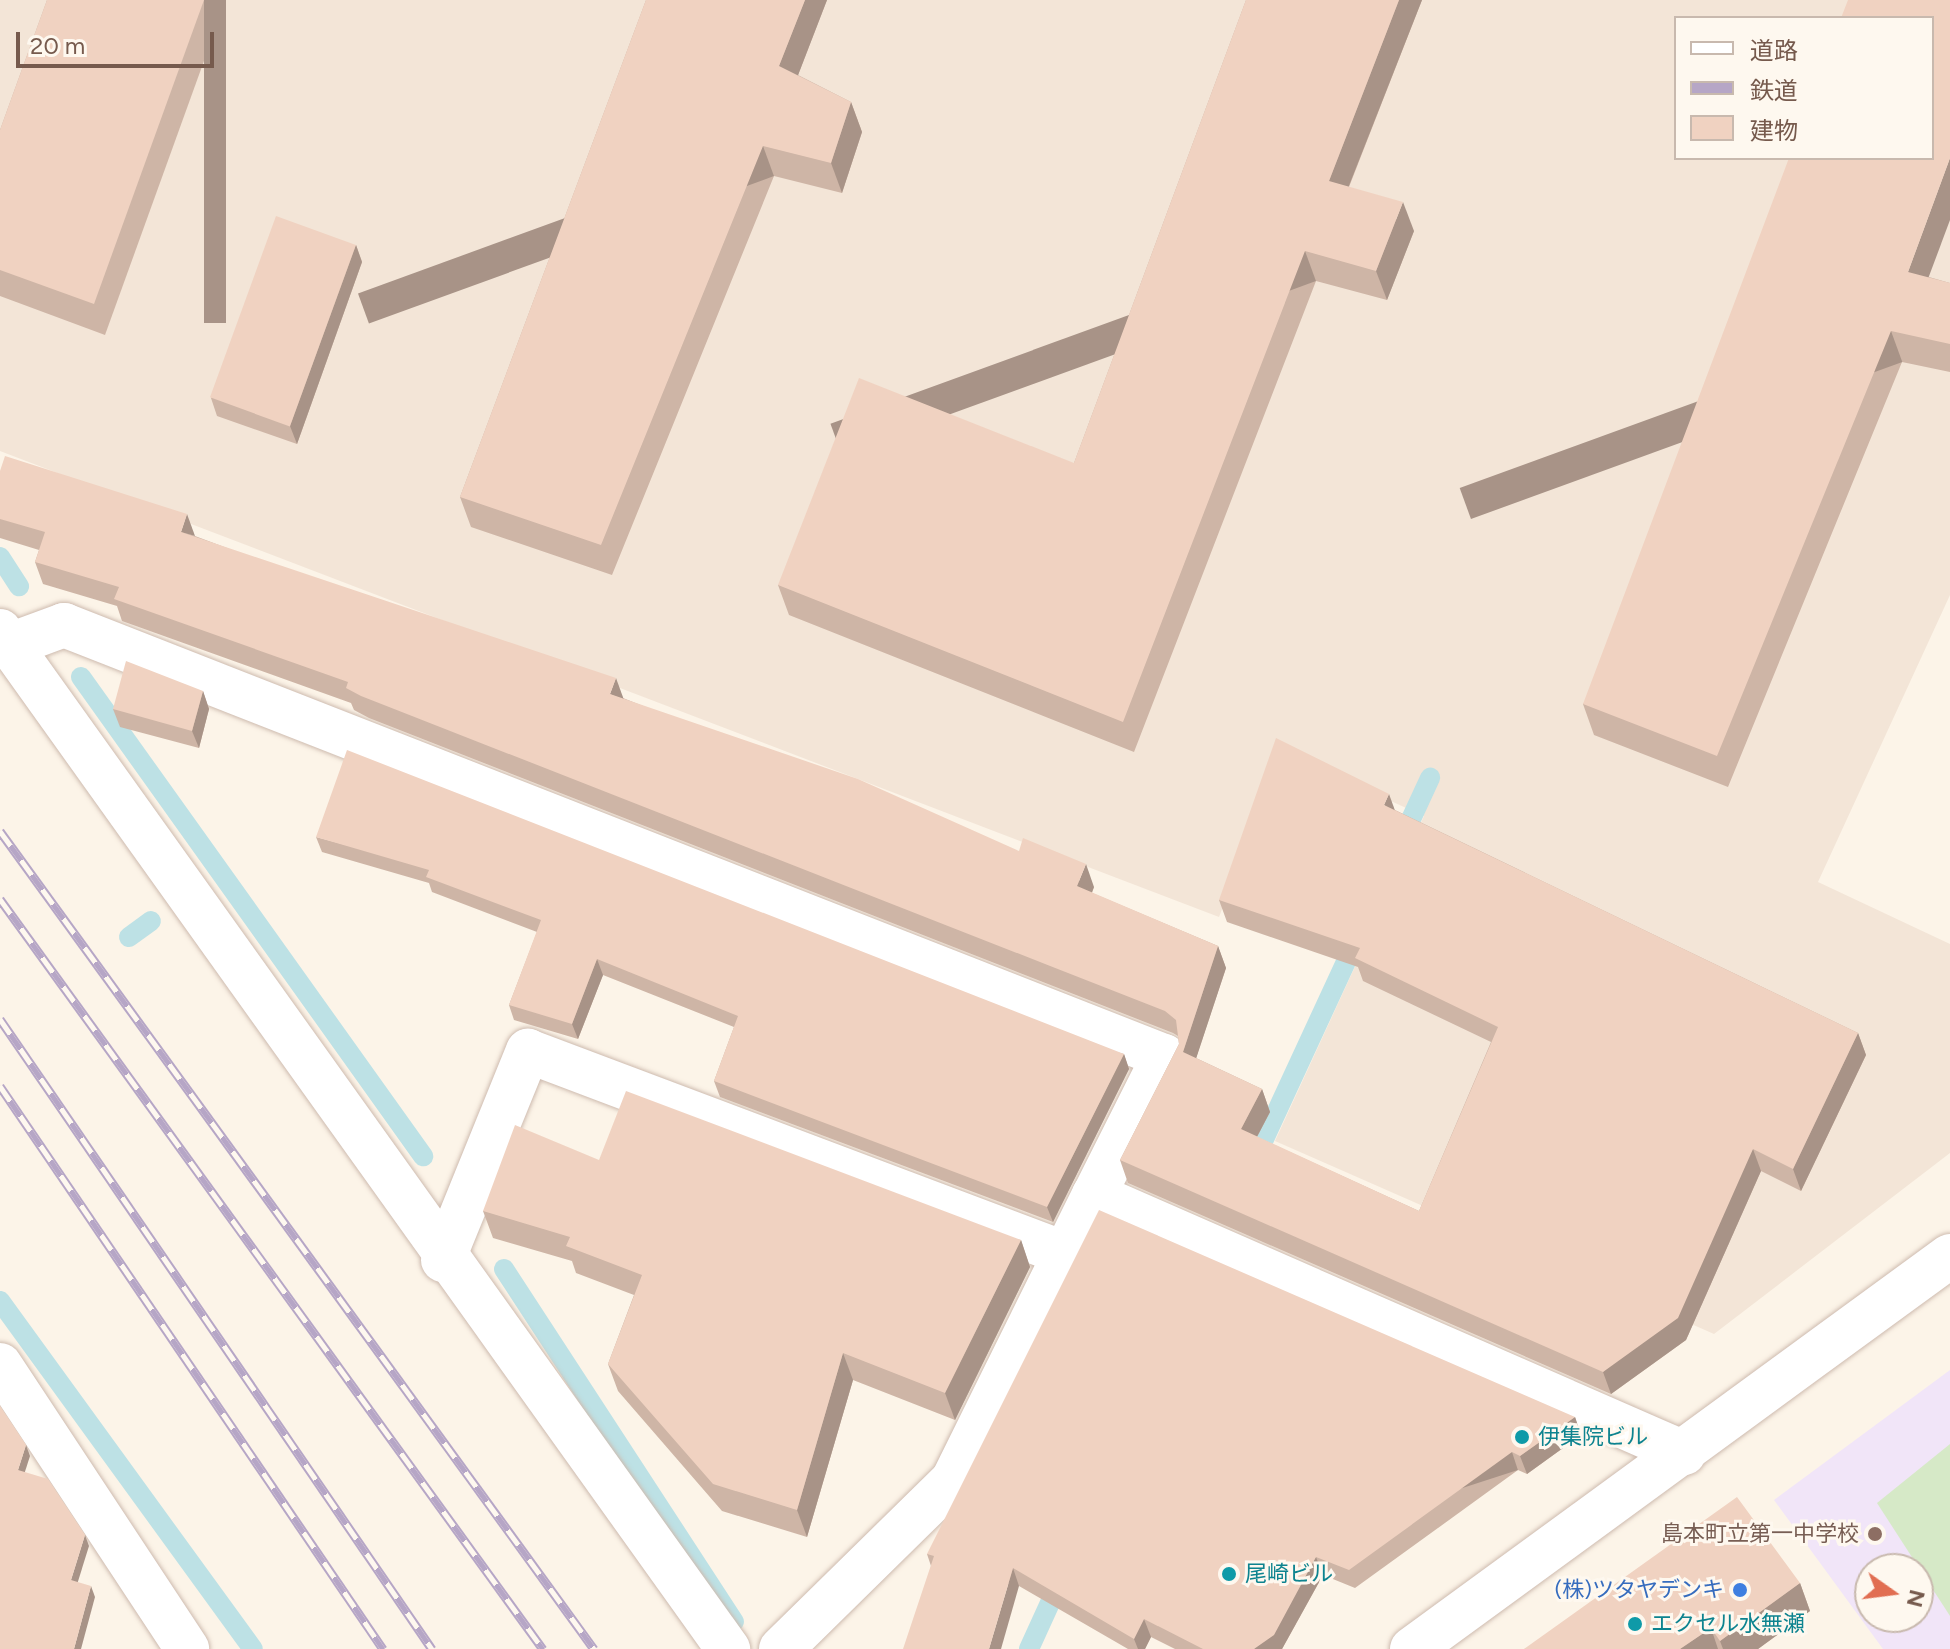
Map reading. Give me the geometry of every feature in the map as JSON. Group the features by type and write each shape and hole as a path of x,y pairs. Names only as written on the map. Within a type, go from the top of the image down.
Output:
{"street":[{"path":"728,1649 443,1260 5,638 64,625 1164,1056 1094,1195 1061,1252 953,1480 781,1649"},
{"path":"443,1260 528,1051 1061,1252"},
{"path":"1094,1195 1684,1453"},
{"path":"1412,1649 1950,1256"},
{"path":"0,1365 187,1649"}],"shaded area":[{"path":"0,0 1950,0 1950,595 1818,882 1950,944 1950,1153 1714,1334 1275,1141 1424,816 1282,752 1219,917 0,451"},
{"name":"島本町立第一中学校","path":"1950,1370 1950,1649 1883,1649 1871,1633 1934,1633 1934,1553 1854,1553 1854,1609 1774,1500"}],"green space":[{"path":"1950,1444 1950,1616 1934,1591 1934,1553 1909,1553 1877,1503"}],"building":[{"path":"47,0 204,0 94,304 0,270 0,130"},
{"path":"646,0 805,0 779,66 851,102 831,163 763,146 601,545 460,497"},
{"path":"1246,0 1399,0 1329,181 1403,202 1376,271 1305,251 1123,722 778,585 859,378 1074,463"},
{"path":"1848,0 1950,0 1950,158 1908,272 1950,283 1950,344 1891,331 1717,756 1583,704 1788,160 1934,160 1934,16 1842,16"},
{"path":"276,216 356,245 290,426 210,397"},
{"path":"5,456 187,514 181,532 616,678 610,694 858,779 1019,851 1023,838 1086,864 1077,886 1218,946 1183,1052 1262,1089 1241,1129 1419,1211 1498,1027 1355,958 1360,948 1219,900 1276,738 1389,794 1384,805 1858,1033 1793,1169 1753,1149 1678,1318 1603,1372 1120,1160 1179,1044 1176,1020 1165,1011 361,696 346,688 348,682 114,599 119,587 35,562 45,532 0,519 0,471"},
{"path":"126,661 203,691 192,731 113,709"},
{"path":"347,750 1124,1054 1047,1207 714,1081 738,1016 597,959 572,1024 509,1005 541,920 426,877 429,870 316,837"},
{"path":"626,1091 1021,1240 945,1393 843,1353 797,1510 713,1484 608,1364 642,1275 566,1246 570,1237 483,1211 515,1125 599,1160"},
{"path":"1099,1210 1575,1417 1520,1456 1512,1452 1349,1570 1316,1557 1274,1635 1254,1649 1203,1649 1144,1619 1134,1639 1013,1568 989,1649 903,1649 934,1556 927,1554"},
{"path":"0,1406 26,1445 18,1470 48,1479 85,1535 71,1580 91,1586 74,1649 0,1649"},
{"path":"1737,1497 1800,1583 1720,1641 1711,1628 1680,1649 1524,1649"}],"waterway":[{"path":"0,557 19,586"},
{"path":"81,677 423,1156"},
{"path":"1400,843 1430,778"},
{"path":"129,937 151,921"},
{"path":"1253,1163 1357,938"},
{"path":"504,1269 734,1622"},
{"path":"0,1301 253,1649"},
{"path":"1029,1649 1060,1581"}],"railway":[{"path":"0,831 594,1649"},
{"path":"0,899 543,1649"},
{"path":"0,1019 432,1649"},
{"path":"0,1086 383,1649"}],"place":[{"name":"伊集院ビル","path":"1522,1437"},
{"name":"島本町立第一中学校","path":"1875,1534"},
{"name":"尾崎ビル","path":"1229,1574"},
{"name":"(株)ツタヤデンキ","path":"1740,1590"},
{"name":"エクセル水無瀬","path":"1635,1624"}]}
